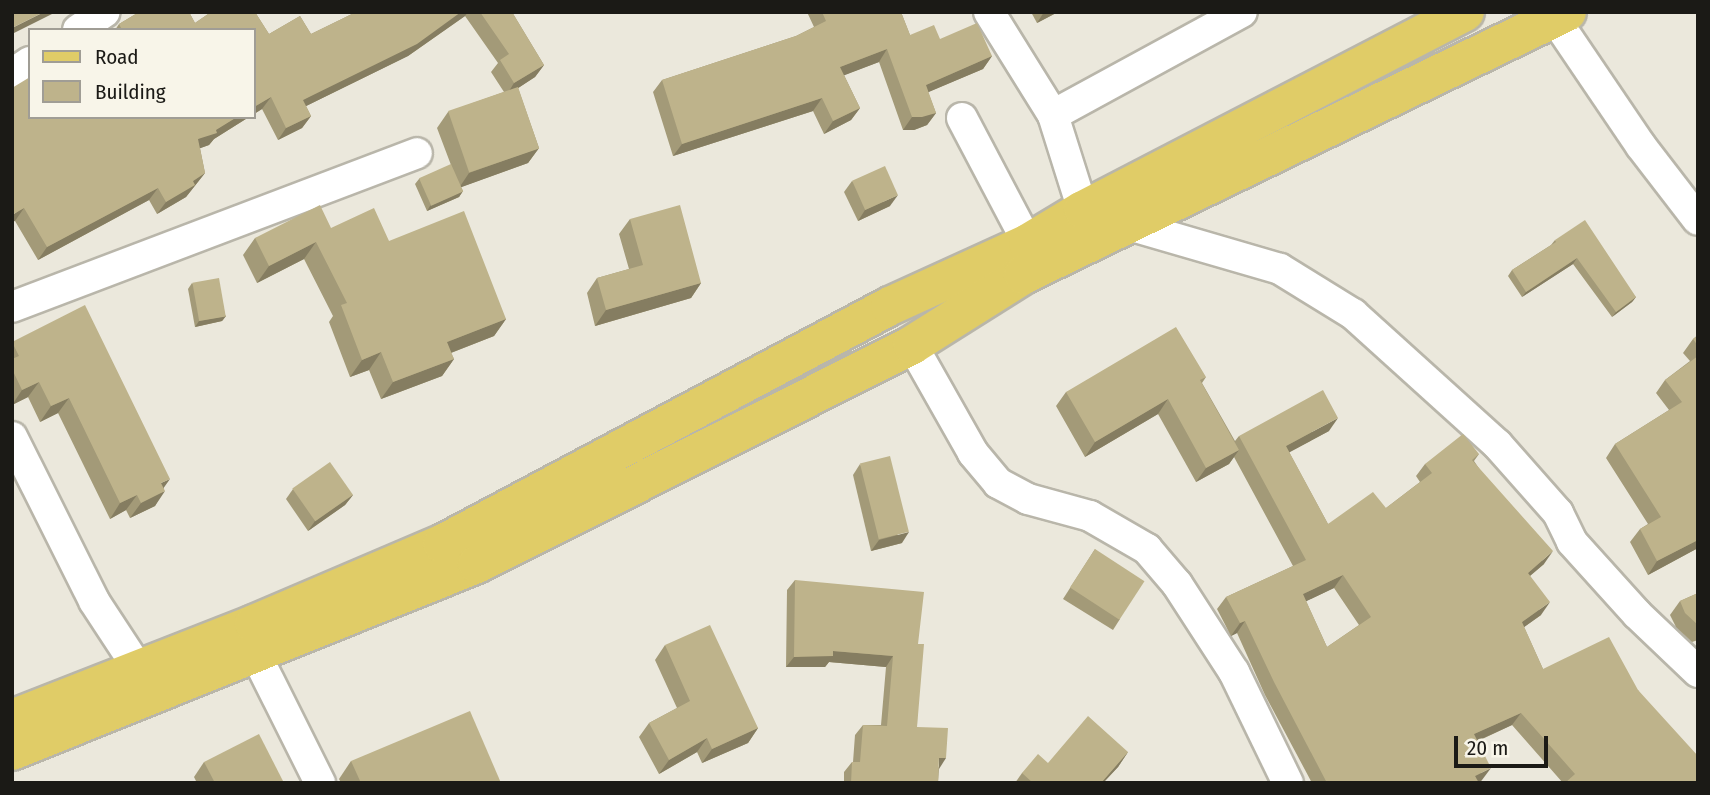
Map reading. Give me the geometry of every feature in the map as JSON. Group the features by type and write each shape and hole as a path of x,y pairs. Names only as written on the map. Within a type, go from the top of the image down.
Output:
{"main road":[{"path":"12,719 254,624 442,544 890,306 1028,243 1083,210 1465,12"},
{"path":"12,751 477,564 912,345 1023,275 1561,15"}],"street":[{"path":"81,28 105,12"},
{"path":"989,12 1053,116 1083,210"},
{"path":"1053,116 1242,12"},
{"path":"1561,15 1641,146 1698,220"},
{"path":"12,74 28,63"},
{"path":"962,118 1028,243"},
{"path":"12,307 417,153"},
{"path":"1129,225 1280,269 1353,314 1497,444 1558,513 1572,542 1637,614 1698,672"},
{"path":"912,345 973,453 998,483 1028,499 1090,516 1147,549 1177,584 1234,672 1289,783"},
{"path":"12,437 94,601 138,668"},
{"path":"256,653 320,783"}],"building":[{"path":"12,12 44,12 12,28"},
{"path":"139,12 189,12 195,23 211,12 255,12 269,34 300,16 311,34 356,12 461,12 417,44 303,100 311,116 286,128 271,97 256,106 256,28 121,28 119,24"},
{"path":"480,12 512,12 544,65 514,83 500,60 509,54"},
{"path":"822,12 901,12 910,35 934,25 940,39 977,23 992,56 926,85 936,113 922,117 912,117 887,49 840,67 860,108 833,121 822,98 682,144 662,80 796,36 826,21"},
{"path":"28,78 28,119 234,119 216,130 217,133 198,139 205,173 193,181 195,185 166,202 158,188 47,247 24,208 12,215 12,88"},
{"path":"518,87 539,148 469,173 448,111"},
{"path":"451,164 463,191 431,206 419,178"},
{"path":"885,166 898,195 865,210 852,181"},
{"path":"320,205 331,228 374,208 389,241 464,211 506,319 447,342 454,359 393,382 381,352 362,360 341,305 347,303 316,242 269,266 255,238"},
{"path":"680,205 701,283 606,310 597,278 643,265 630,219"},
{"path":"1585,220 1636,297 1616,312 1577,258 1526,292 1512,270"},
{"path":"219,278 226,316 199,321 192,283"},
{"path":"85,305 170,479 161,483 165,491 141,503 137,495 120,503 69,398 51,406 39,382 22,390 12,369 12,359 19,356 12,342"},
{"path":"1176,327 1206,377 1200,380 1239,450 1206,468 1168,399 1095,442 1066,392"},
{"path":"1698,356 1698,540 1657,561 1640,529 1661,517 1615,444 1682,402 1665,380"},
{"path":"1323,390 1338,418 1286,446 1328,524 1373,492 1386,508 1432,473 1425,464 1463,434 1479,454 1472,460 1553,551 1528,573 1550,602 1522,622 1543,669 1609,637 1638,690 1698,756 1698,783 1565,783 1575,774 1521,713 1474,734 1491,768 1475,776 1479,783 1327,783 1245,621 1240,623 1226,597 1306,560 1239,436","holes":["1343,575 1371,617 1327,647 1303,594"]},
{"path":"890,456 909,532 879,539 860,463"},
{"path":"330,462 353,495 315,521 292,488"},
{"path":"1095,549 1144,581 1119,620 1070,588"},
{"path":"795,580 924,592 918,644 924,644 917,727 948,728 946,758 939,758 938,783 851,783 852,762 860,762 863,725 887,726 893,656 833,651 833,656 794,657"},
{"path":"1698,593 1698,625 1685,613 1680,601"},
{"path":"710,625 758,728 712,749 707,738 669,760 649,723 690,701 665,645"},
{"path":"470,711 501,783 361,783 351,761"},
{"path":"1088,716 1128,752 1101,783 1033,783 1022,773 1038,754 1048,763"},
{"path":"259,734 284,783 215,783 204,762"}]}
